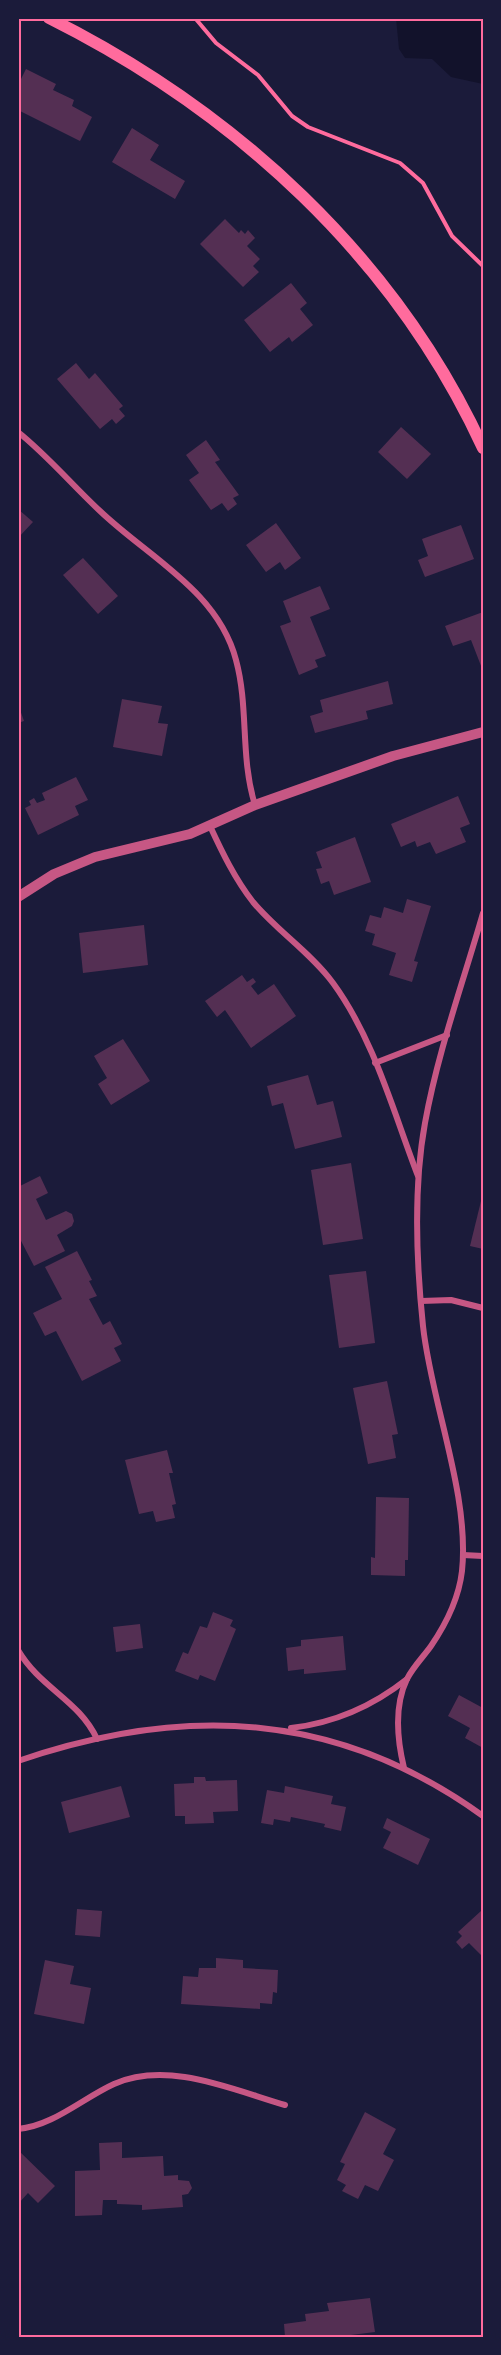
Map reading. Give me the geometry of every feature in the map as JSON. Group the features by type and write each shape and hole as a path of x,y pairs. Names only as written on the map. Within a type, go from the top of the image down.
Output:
{"main road":[{"path":"49,18 133,65 200,109 251,149 323,215 367,263 423,340 456,394 483,448"}],"street":[{"path":"18,432 105,516 182,579 209,608 229,641 236,659 242,696 245,763 255,805"},
{"path":"18,897 54,874 94,857 169,840 210,826 255,805 420,747 483,732"},
{"path":"210,826 229,865 253,902 332,982 355,1018 375,1063 419,1179"},
{"path":"280,1730 340,1717 377,1700 407,1678 432,1644 452,1607 462,1572 454,1482 428,1358 417,1240 419,1179 425,1125 447,1035 483,913"},
{"path":"375,1063 447,1035"},
{"path":"421,1301 451,1300 483,1308"},
{"path":"462,1555 483,1556"},
{"path":"18,1650 40,1680 85,1716 98,1739"},
{"path":"404,1768 398,1726 407,1678"},
{"path":"18,1761 130,1732 184,1726 280,1730 341,1742 404,1768 441,1787 483,1816"},
{"path":"18,2128 53,2118 115,2083 146,2076 196,2079 285,2105"}],"path":[{"path":"195,18 216,43 258,75 292,116 308,127 400,163 423,183 452,236 483,266"}],"shaded area":[{"path":"396,18 483,18 483,84 451,77 432,59 405,58 399,49"}],"building":[{"path":"26,69 56,84 53,90 74,100 72,106 92,117 80,141 18,110 18,85"},
{"path":"132,128 159,145 150,160 185,181 175,199 112,162"},
{"path":"225,219 239,233 241,230 245,234 248,230 255,238 247,246 260,259 253,266 259,272 243,287 200,244"},
{"path":"291,283 307,303 300,309 313,325 292,342 289,337 270,352 244,320"},
{"path":"76,363 89,379 95,373 123,406 119,409 125,416 116,424 112,419 100,429 57,379"},
{"path":"401,427 431,454 407,479 378,452"},
{"path":"206,440 220,460 215,462 239,495 233,498 237,504 228,511 222,503 211,510 189,480 199,473 186,455"},
{"path":"18,509 33,522 18,538"},
{"path":"276,523 301,558 285,570 280,562 266,572 246,545"},
{"path":"461,525 474,559 425,577 418,560 428,556 422,539"},
{"path":"83,558 118,596 98,614 63,575"},
{"path":"320,586 330,609 310,617 326,656 315,660 318,667 299,675 280,626 291,622 283,601"},
{"path":"483,612 483,671 471,640 453,646 445,626"},
{"path":"388,681 393,704 366,711 368,719 315,733 310,716 323,712 320,700"},
{"path":"122,699 162,706 158,723 168,724 162,756 113,747"},
{"path":"18,704 24,721 18,723"},
{"path":"76,777 88,800 75,806 79,815 38,835 25,808 31,805 29,801 34,798 37,803 45,800 42,793"},
{"path":"458,796 470,824 460,828 466,842 436,854 430,842 417,847 415,841 401,847 391,824"},
{"path":"355,837 371,882 334,895 329,881 321,884 316,869 322,868 316,852"},
{"path":"407,899 431,906 414,961 418,962 412,982 389,975 396,953 372,945 375,934 365,931 370,915 381,918 384,907 403,913"},
{"path":"144,925 148,965 83,973 79,933"},
{"path":"242,975 247,982 253,978 256,982 251,986 258,995 274,984 296,1016 251,1048 225,1010 217,1017 205,1001"},
{"path":"123,1039 150,1081 111,1105 98,1084 107,1078 94,1056"},
{"path":"308,1075 317,1105 333,1101 342,1137 295,1149 283,1103 272,1106 267,1086"},
{"path":"351,1163 363,1239 323,1245 311,1170"},
{"path":"40,1176 48,1193 36,1199 46,1220 66,1211 72,1214 74,1221 72,1226 57,1235 65,1251 34,1266 18,1235 18,1187"},
{"path":"483,1197 483,1249 470,1246"},
{"path":"77,1251 92,1280 89,1281 97,1296 89,1299 103,1325 110,1321 122,1344 114,1348 121,1361 82,1381 56,1331 45,1336 33,1313 62,1299 45,1267"},
{"path":"366,1271 375,1343 339,1348 329,1275"},
{"path":"387,1381 398,1434 392,1435 396,1458 368,1464 353,1388"},
{"path":"167,1450 173,1473 169,1473 176,1504 172,1505 175,1518 156,1522 153,1511 139,1514 125,1460"},
{"path":"376,1497 409,1498 408,1560 405,1560 405,1576 371,1575 371,1557 375,1558"},
{"path":"213,1612 233,1620 230,1626 236,1629 215,1681 200,1675 198,1680 175,1671 183,1652 188,1654 200,1626 207,1628"},
{"path":"140,1624 143,1648 116,1652 113,1627"},
{"path":"343,1636 346,1670 304,1674 304,1669 288,1671 286,1648 301,1646 301,1640"},
{"path":"459,1695 483,1708 483,1748 465,1738 470,1728 448,1716"},
{"path":"194,1777 205,1777 206,1781 237,1780 238,1811 213,1812 214,1823 185,1824 185,1816 175,1816 174,1784 194,1783"},
{"path":"121,1786 130,1817 69,1833 61,1802"},
{"path":"285,1786 333,1796 331,1804 346,1807 341,1831 324,1827 325,1824 291,1817 290,1822 274,1819 273,1825 261,1823 267,1790 284,1793"},
{"path":"387,1818 430,1839 418,1865 383,1848 391,1832 383,1828"},
{"path":"77,1909 102,1911 100,1937 75,1935"},
{"path":"481,1911 483,1913 483,1957 469,1943 462,1949 456,1942 462,1936 458,1932"},
{"path":"216,1958 243,1960 243,1968 278,1970 277,1993 273,1992 272,2004 260,2003 260,2009 181,2004 183,1976 198,1977 199,1968 216,1968"},
{"path":"45,1960 74,1966 70,1984 91,1988 84,2024 34,2014"},
{"path":"365,2112 396,2129 383,2154 394,2160 378,2191 365,2185 358,2199 342,2191 346,2185 337,2180 345,2164 340,2162"},
{"path":"122,2142 122,2158 163,2156 164,2176 178,2175 178,2180 189,2181 192,2188 188,2194 182,2195 183,2207 142,2210 142,2205 117,2204 117,2200 103,2200 102,2215 75,2216 75,2171 100,2170 99,2143"},
{"path":"18,2150 55,2186 38,2203 28,2193 18,2204"},
{"path":"370,2298 375,2332 335,2337 285,2337 284,2324 306,2321 305,2314 329,2311 327,2303"}]}
